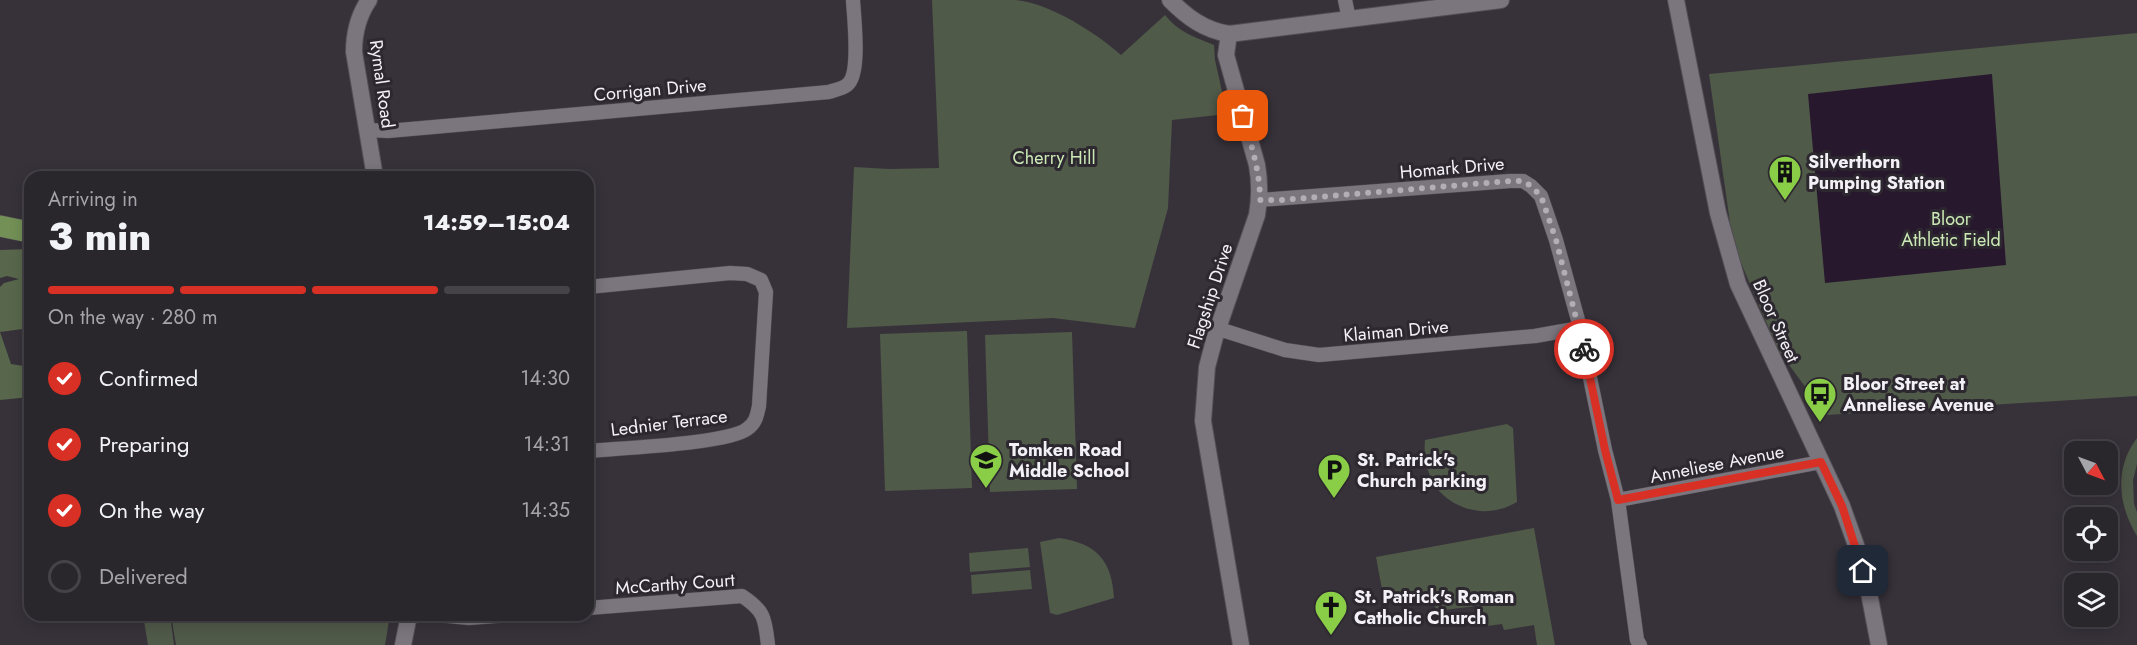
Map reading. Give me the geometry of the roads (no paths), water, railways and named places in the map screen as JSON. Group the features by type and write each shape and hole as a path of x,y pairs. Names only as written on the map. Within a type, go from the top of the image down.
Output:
{"main road":[{"path":"0,226 24,231"}],"street":[{"name":"Rymal Road","path":"369,0 358,21 354,37 354,52 374,171"},
{"name":"Corrigan Drive","path":"368,130 388,131 828,92 846,86 852,80 855,63 853,0"},
{"path":"1170,0 1182,13 1200,26 1229,34 1501,0"},
{"path":"1345,0 1349,19"},
{"name":"Bloor Street","path":"1676,0 1718,213 1738,284 1842,506 1857,548 1869,593 1879,645"},
{"name":"Flagship Drive","path":"1229,34 1226,55 1257,165 1260,200 1257,215 1215,337 1208,367 1203,421 1242,645"},
{"name":"Homark Drive","path":"1260,200 1523,181 1541,196 1556,240 1580,328 1605,450 1618,500 1637,640 1640,645"},
{"path":"0,234 24,232"},
{"name":"Lednier Terrace","path":"594,286 730,273 747,274 761,280 766,292 759,406 755,421 746,430 718,439 594,450"},
{"name":"Klaiman Drive","path":"1219,329 1285,350 1319,356 1535,336 1580,328"},
{"name":"Anneliese Avenue","path":"1618,500 1821,462"},
{"name":"McCarthy Court","path":"594,608 742,596 752,603 765,619 768,645"},
{"path":"403,645 408,621"}],"place":[{"name":"Silverthorn Pumping Station","path":"1785,201"},
{"name":"Bloor Street at Anneliese Avenue","path":"1820,423"},
{"name":"Tomken Road Middle School","path":"986,489"},
{"name":"St. Patrick's Church parking","path":"1334,499"},
{"name":"St. Patrick's Roman Catholic Church","path":"1331,636"}],"park label":[{"name":"Cherry Hill","path":"1054,158"},
{"name":"Bloor Athletic Field","path":"1951,229"}]}
